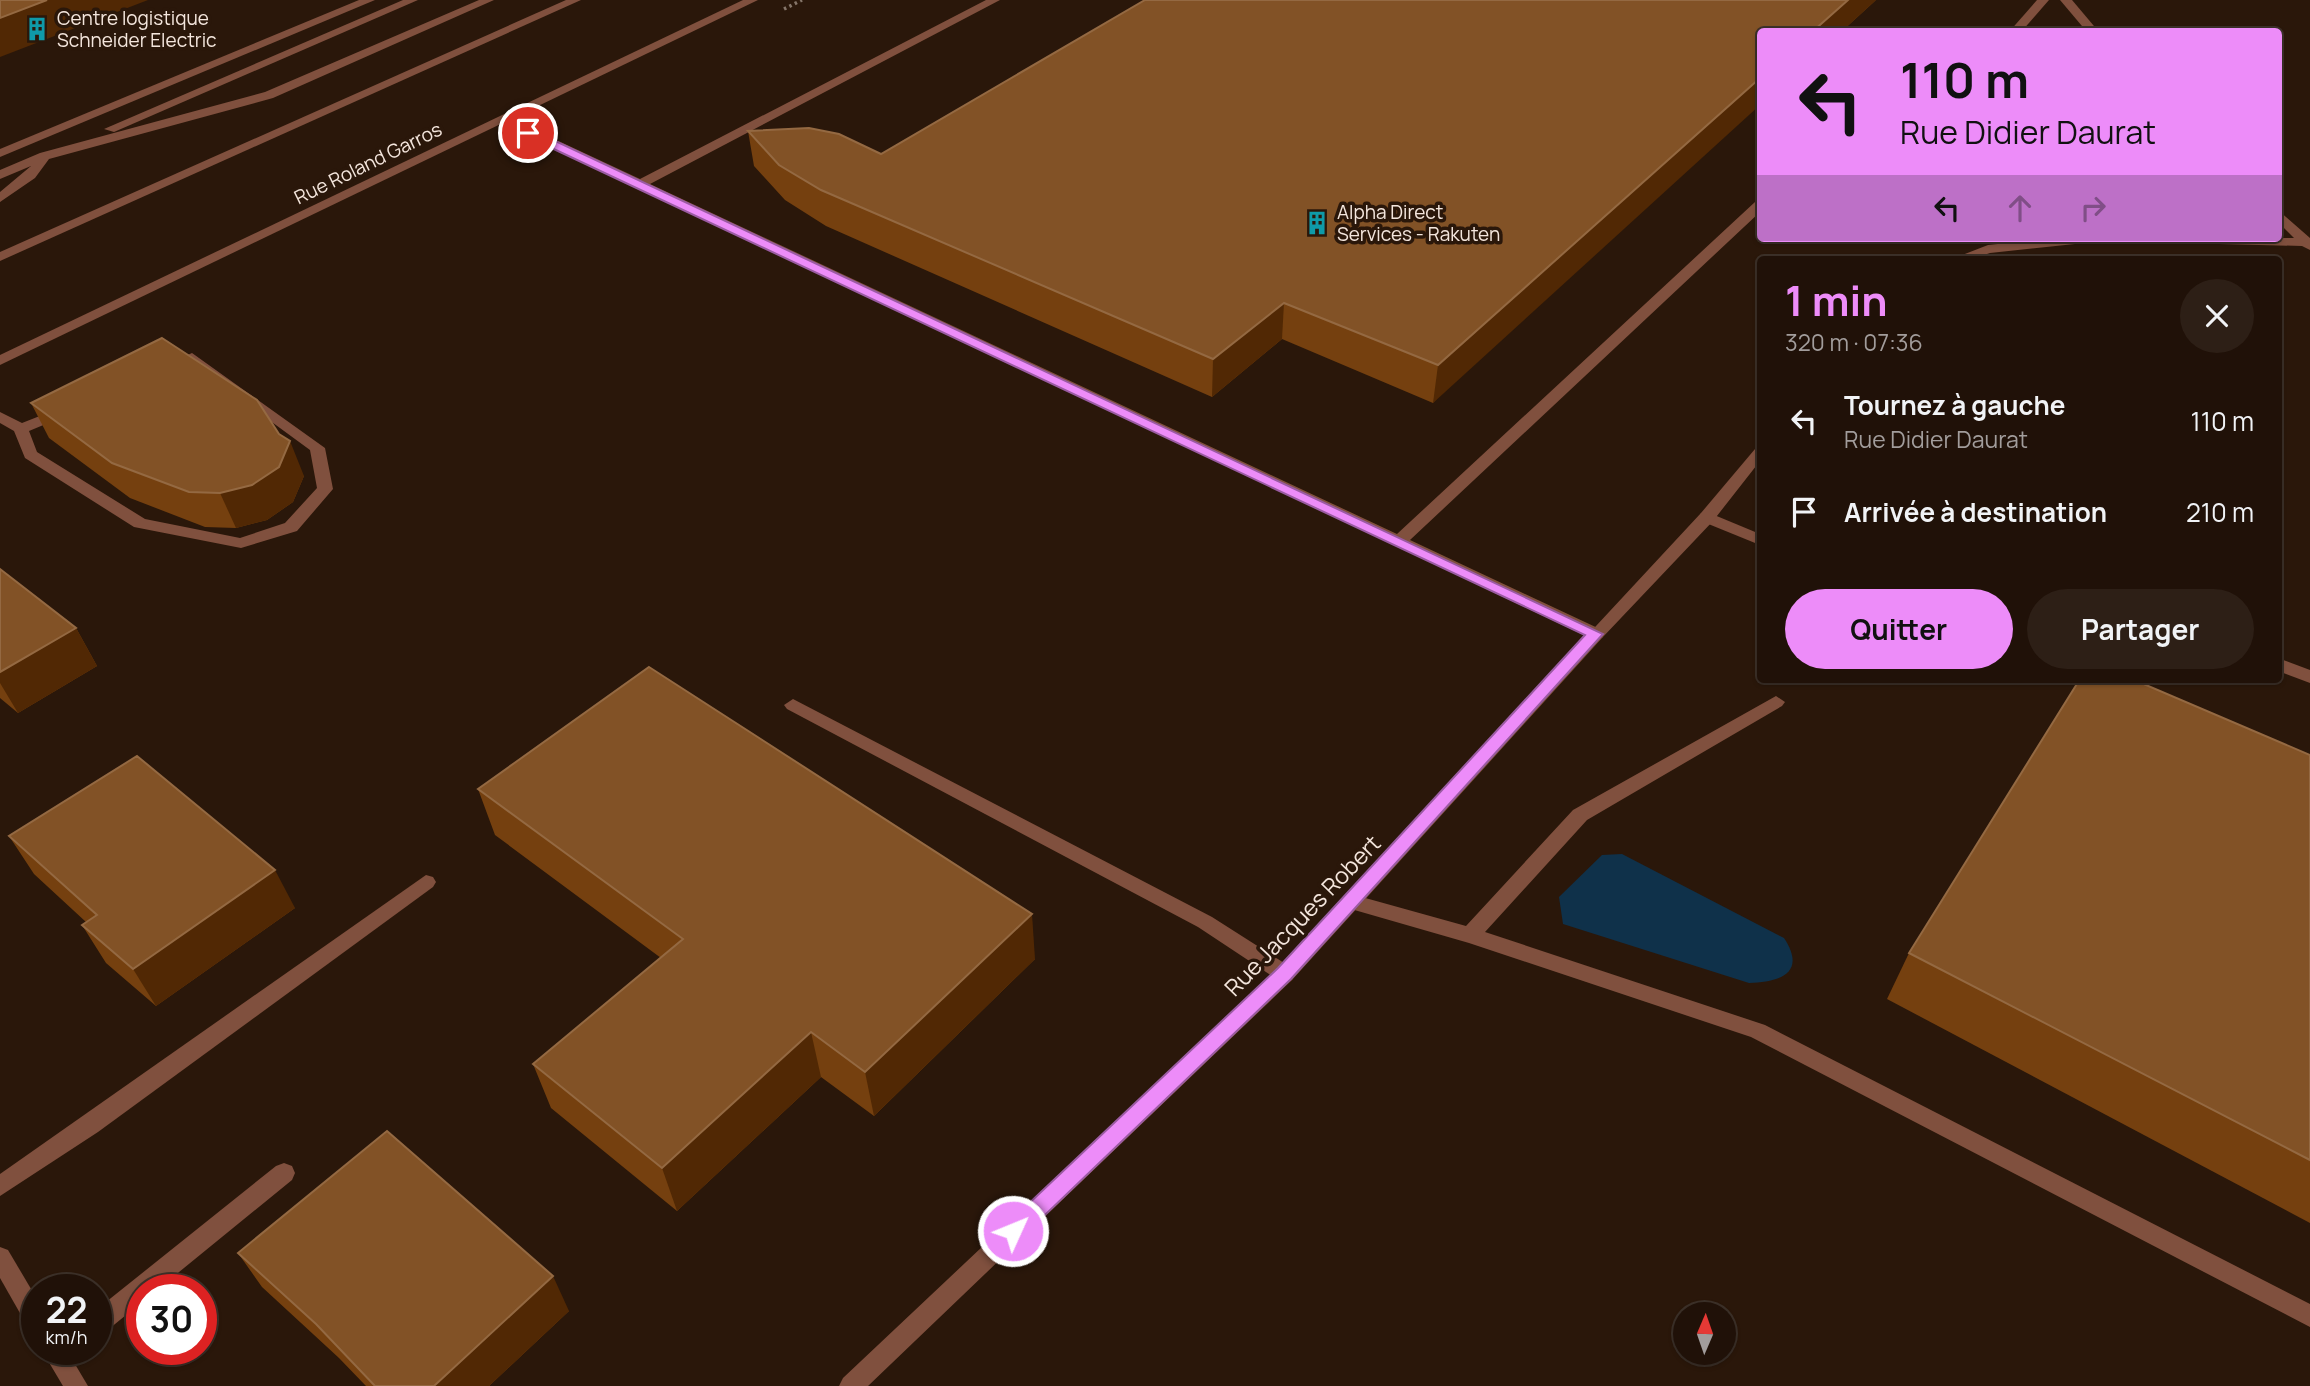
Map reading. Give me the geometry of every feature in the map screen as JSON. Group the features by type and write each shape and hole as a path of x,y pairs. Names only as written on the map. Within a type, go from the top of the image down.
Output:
{"street":[{"path":"0,153 369,0"},
{"path":"0,175 412,0"},
{"path":"0,198 31,175 44,156 269,95 488,0"},
{"path":"0,257 575,0"},
{"name":"Rue Roland Garros","path":"0,361 752,0"},
{"path":"641,184 994,0"},
{"path":"2018,28 2043,0"},
{"path":"2066,0 2090,28"},
{"path":"503,120 1596,634"},
{"path":"1399,541 1757,208"},
{"path":"2282,219 2308,244"},
{"path":"1968,256 1988,249 2055,242"},
{"path":"2252,242 2308,244"},
{"path":"0,417 21,429 30,455 140,523 241,543 291,527 325,489 317,448 192,356 155,372"},
{"path":"21,429 70,409"},
{"name":"Rue Jacques Robert","path":"851,1386 1285,974 1596,634 1707,517 1757,456"},
{"path":"1707,517 1757,539"},
{"path":"2282,666 2310,677"},
{"path":"1471,935 1580,815 1776,702"},
{"path":"793,705 1205,922 1285,974"},
{"path":"0,1186 90,1125 426,882"},
{"path":"1351,902 1471,935 1758,1031 2310,1316"},
{"path":"112,1312 284,1173"},
{"path":"0,1257 21,1293"},
{"path":"66,1365 76,1386"}],"water":[{"path":"1622,854 1784,938 1793,960 1787,973 1780,978 1749,983 1563,924 1559,897 1602,855"}],"building":[{"path":"0,0 47,0 0,18"},
{"name":"Alpha Direct Services - Rakuten","path":"1145,0 1848,0 1816,28 1757,28 1757,81 1438,365 1284,303 1213,359 821,190 779,165 748,131 809,128 839,134 881,154"},
{"path":"162,338 257,400 279,434 290,441 279,467 252,485 220,493 189,492 112,463 31,403"},
{"path":"0,569 76,628 0,672"},
{"path":"649,667 1032,914 865,1072 811,1032 662,1168 533,1064 683,939 478,789"},
{"path":"2078,683 2141,683 2310,755 2310,1160 1909,953"},
{"path":"137,756 275,870 133,969 82,925 97,915 9,836"},
{"path":"387,1131 553,1276 434,1386 375,1386 316,1324 238,1253"}],"place":[{"name":"Centre logistique Schneider Electric","path":"37,29"},
{"name":"Alpha Direct Services - Rakuten","path":"1317,223"}],"route":[{"path":"528,133 1596,634 1285,974 1013,1231"}]}
